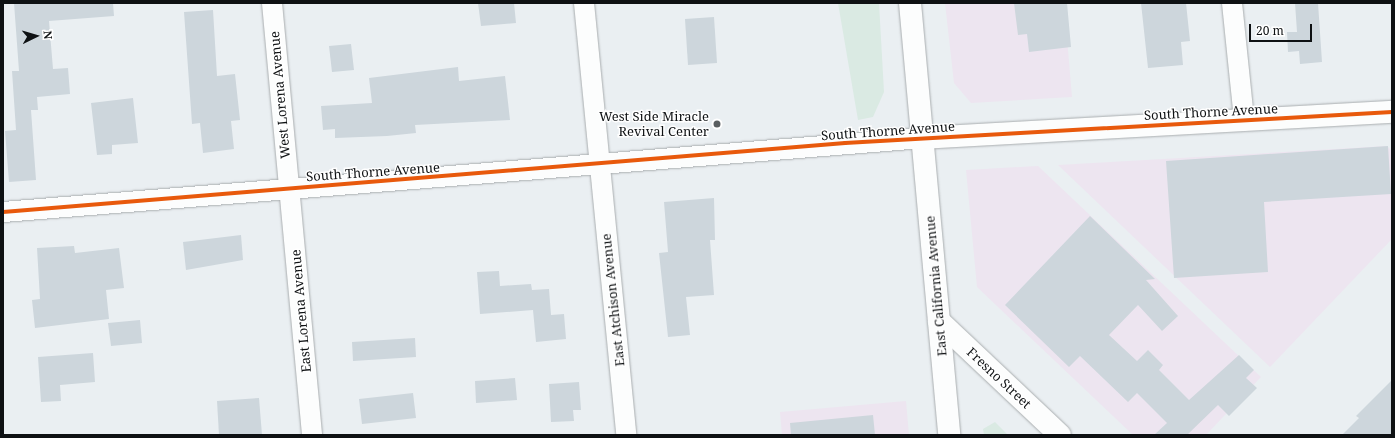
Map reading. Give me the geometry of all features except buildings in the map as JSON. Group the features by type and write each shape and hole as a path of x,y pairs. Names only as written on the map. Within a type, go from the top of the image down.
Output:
{"main road":[{"name":"East California Avenue","path":"910,3 949,435"},
{"name":"South Thorne Avenue","path":"922,138 1392,112"},
{"name":"Fresno Street","path":"939,321 1060,435"}],"street":[{"name":"West Lorena Avenue","path":"272,3 289,187"},
{"name":"East Atchison Avenue","path":"584,3 626,435"},
{"path":"1232,3 1244,120"},
{"name":"South Thorne Avenue","path":"3,212 289,187 600,166 922,138"},
{"name":"East Lorena Avenue","path":"289,187 312,435"}],"shaded area":[{"path":"838,3 879,3 884,92 873,117 858,120"},
{"path":"945,3 1064,3 1072,97 971,103 954,83"},
{"path":"1387,146 1392,151 1392,239 1270,367 1058,165"},
{"path":"1038,166 1261,377 1206,435 1133,435 977,287 966,170"},
{"path":"906,401 909,435 782,435 780,412"},
{"path":"995,422 1008,435 984,435 983,429"}],"cycle path":[{"path":"3,212 845,143 1392,112"}],"place":[{"name":"West Side Miracle Revival Center","path":"717,124"}]}
